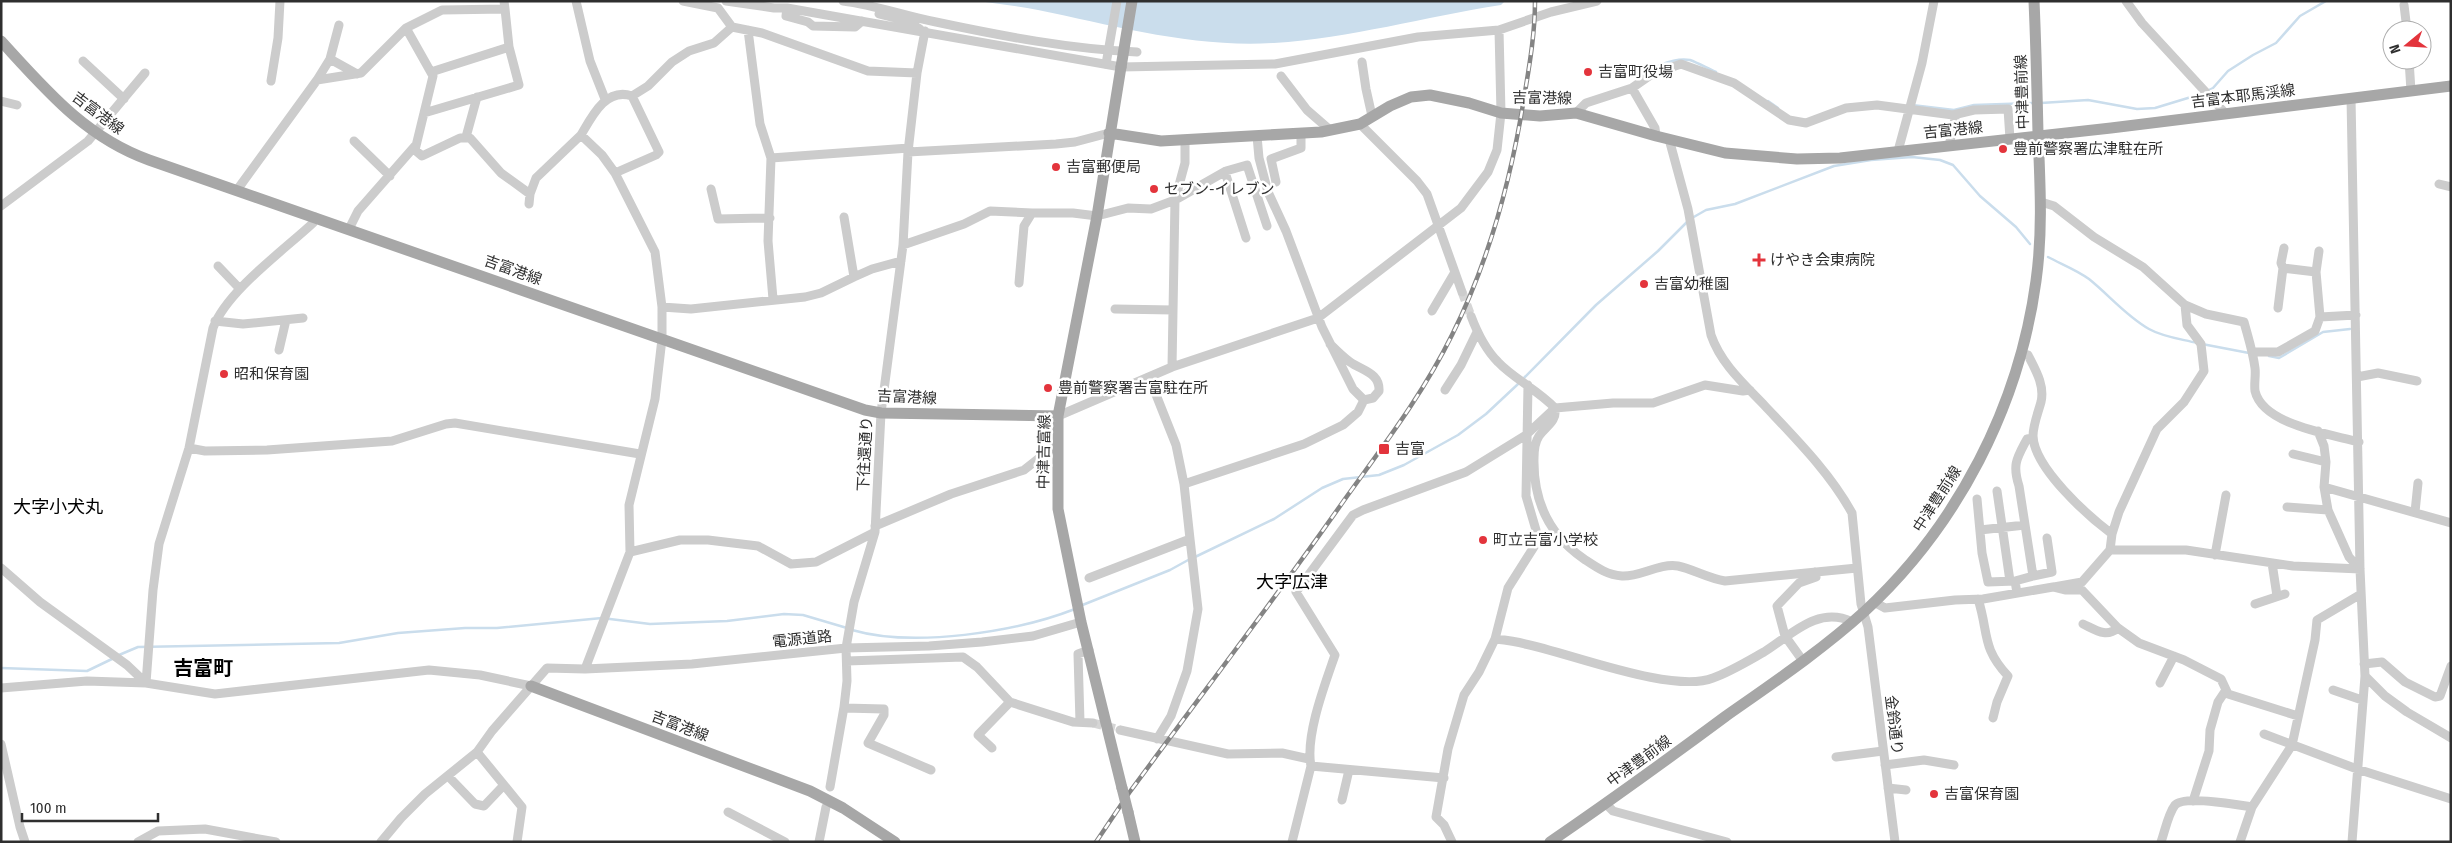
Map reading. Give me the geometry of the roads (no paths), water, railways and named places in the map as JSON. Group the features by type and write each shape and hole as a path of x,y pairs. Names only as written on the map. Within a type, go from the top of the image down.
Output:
{"main road":[{"name":"中津吉富線","path":"1132,1 1097,216 1058,416 1057,444 1058,510 1081,622 1135,842"},
{"name":"中津豊前線","path":"1550,842 1606,804 1803,661 1864,612 1933,535 1956,502 1992,435 2008,397 2021,354 2036,280 2041,202 2034,1"},
{"name":"吉富港線","path":"1,41 57,101 94,132 119,148 134,154 865,410 880,413 1058,416"},
{"name":"吉富本耶馬渓線","path":"2038,136 2451,86"},
{"name":"吉富港線","path":"1109,133 1161,141 1301,134 1360,124 1372,116 1411,98 1430,96 1469,103 1501,113 1540,116 1576,113 1670,140 1725,153 1798,159 1840,158 2038,136"},
{"name":"吉富港線","path":"531,686 810,792 844,808 895,842"}],"street":[{"path":"271,81 278,38 280,1"},
{"path":"576,1 590,61 605,99"},
{"path":"683,1 719,5 732,27 762,33 868,70 917,73"},
{"path":"726,1 776,5 1121,67 1275,64 1418,37 1499,30 1551,12 1597,1"},
{"path":"837,1 907,21 929,32"},
{"path":"843,1 934,22 1068,46 1137,52"},
{"path":"1106,64 1117,1"},
{"path":"1898,151 1922,63 1934,1"},
{"path":"2126,1 2142,23 2226,113"},
{"path":"317,80 361,73 406,28 442,10 504,5 509,47 519,85 424,113"},
{"path":"2404,5 2406,20"},
{"path":"787,8 786,16 808,22 813,26 855,28 862,21"},
{"name":"下往還通り","path":"830,787 844,708 847,681 846,648 854,602 875,529 880,413 903,245 909,150 917,73 929,32 934,22"},
{"path":"237,190 317,80 330,59 339,25"},
{"path":"632,96 648,86 672,62 689,51 714,43 732,27"},
{"path":"349,229 358,211 415,146 433,82 431,72 406,28"},
{"path":"748,30 760,124 771,158 768,241 773,299"},
{"path":"1058,416 1172,367 1318,318 1438,228 1461,208 1488,172 1497,150 1501,113 1499,30"},
{"path":"431,72 509,47"},
{"path":"330,59 357,74"},
{"path":"83,61 124,99"},
{"path":"1362,62 1372,116"},
{"path":"1576,113 1586,103 1632,88 1652,74 1681,64 1734,83 1789,120 1797,122 1806,123 1846,108 1877,105 1956,114 1974,110 2008,109 2010,139"},
{"path":"2410,70 2411,91"},
{"path":"1,206 88,141 145,73"},
{"path":"1280,76 1306,110 1330,130"},
{"path":"1632,88 1655,128 1656,136"},
{"path":"528,204 536,178 582,135 605,99 624,93 632,96 659,152 615,173"},
{"path":"466,138 477,98"},
{"path":"2351,98 2360,569 2364,664 2352,842"},
{"path":"1,101 17,105"},
{"path":"1949,146 1956,114"},
{"path":"1360,124 1417,181 1427,194 1462,292"},
{"path":"771,158 1056,144 1076,142 1109,133"},
{"path":"1276,182 1271,159 1300,148 1301,134"},
{"path":"582,135 602,155 615,173 655,252 662,307 662,339 655,399 629,505 630,552 585,669"},
{"path":"1257,136 1259,158 1268,192 1286,231 1318,318 1356,395 1364,400"},
{"path":"415,146 415,150 422,156 460,138 470,138 501,173 530,194"},
{"path":"1172,367 1175,200 1185,163 1185,140"},
{"name":"金鈴通り","path":"1670,140 1688,209 1711,335 1723,360 1805,449 1846,502 1852,513 1855,526 1857,568 1868,627 1895,842"},
{"path":"354,141 390,176"},
{"path":"903,245 964,224 990,211 1073,213 1097,216 1128,208 1151,209 1175,200 1225,172 1247,165 1267,226"},
{"path":"1225,172 1246,238"},
{"path":"2439,184 2451,188"},
{"path":"711,188 718,219 770,218"},
{"path":"2041,202 2054,206 2094,237 2143,267 2186,305 2206,314 2244,322 2256,369 2255,391 2261,402 2273,415 2298,426 2359,442"},
{"path":"1019,283 1024,226 1032,212"},
{"path":"844,217 854,278"},
{"path":"146,683 153,590 159,544 189,448 208,345 215,321 224,307 240,289 313,223 315,218"},
{"path":"2278,308 2284,248"},
{"path":"2252,352 2278,352 2315,331 2320,317 2316,272 2319,251"},
{"path":"662,307 691,309 806,297 821,293 872,269 901,261"},
{"path":"218,266 240,289"},
{"path":"2283,268 2316,272"},
{"path":"1432,311 1455,272"},
{"path":"1874,602 1885,608 1955,600 1978,600 2082,582 2110,550 2112,534 2119,512 2157,429 2184,402 2204,371 2201,344 2186,325 2186,305"},
{"path":"1115,309 1173,310"},
{"path":"2320,317 2356,315"},
{"path":"1471,316 1477,332 1499,364 1545,397 1556,408 1553,422 1539,436 1536,443 1534,458 1538,498 1544,517 1561,540 1595,567 1607,574 1623,576 1677,566 1707,578 1725,581 1857,568"},
{"path":"215,321 243,324 303,318"},
{"path":"279,350 286,320"},
{"path":"1445,390 1461,365 1477,332"},
{"path":"1184,484 1304,444 1343,425 1358,412 1364,400 1376,395 1378,380 1371,373 1350,362 1330,344"},
{"path":"2021,354 2028,355 2041,384 2041,400 2033,438 2039,455 2082,511 2112,534"},
{"path":"2357,377 2378,373 2417,381"},
{"path":"1149,377 1176,445 1184,484 1198,609 1187,671 1171,716 1157,739"},
{"path":"1452,842 1444,825 1436,817 1448,750 1464,695 1479,672 1495,639 1508,588 1534,550 1537,542 1536,530 1526,496 1528,385"},
{"path":"1292,842 1310,762 1314,722 1335,655 1296,592 1354,515 1466,472 1526,435 1556,408 1613,403 1653,403 1705,385 1743,392 1750,390"},
{"path":"189,448 204,450 267,450 392,441 446,424 455,423 640,454"},
{"path":"2318,431 2324,446 2326,462 2324,487 2328,510 2349,556 2360,569"},
{"path":"2033,438 2027,439 2016,460 2014,472 2019,486 2033,576"},
{"path":"630,552 680,540 708,540 758,546 791,564 816,562 875,529 951,494 1024,470 1057,444"},
{"path":"2293,454 2326,462"},
{"path":"2415,512 2418,483"},
{"path":"2324,487 2451,523"},
{"path":"1997,491 2002,528 2016,593"},
{"path":"2214,554 2226,495"},
{"path":"1976,499 1988,582 2012,581 2052,572 2047,538"},
{"path":"2287,507 2328,510"},
{"path":"1980,530 2025,525"},
{"path":"1089,578 1190,539"},
{"path":"2110,550 2166,549 2272,563 2360,569"},
{"path":"2255,604 2281,595 2272,563"},
{"path":"1,568 40,602 127,665 146,683"},
{"path":"1803,661 1785,636 1777,606 1799,583 1816,577 1815,572"},
{"path":"2053,587 2065,590 2082,590 2118,628 2139,643 2174,656 2220,679 2228,694 2298,716"},
{"path":"2240,842 2252,807 2292,745 2315,640 2317,620 2361,594"},
{"path":"1978,600 1983,613 1986,643 1998,665 2008,676 1997,702 1994,718"},
{"path":"1495,639 1525,644 1654,678 1696,682 1713,679 1765,652 1785,636 1805,624 1818,619 1843,618 1852,622"},
{"name":"電源道路","path":"381,842 401,818 477,752 547,668 585,669 692,664 846,648 929,646 982,642 1034,636 1081,622"},
{"path":"2083,624 2103,634 2112,633 2118,628"},
{"path":"1080,722 1078,654 1088,650"},
{"path":"2160,683 2174,656"},
{"path":"847,661 962,657 977,667 1010,702 1028,709 1080,722 1093,723"},
{"path":"2364,664 2382,662 2405,682 2435,697 2440,696 2451,666"},
{"path":"1,688 87,681 146,683 215,694 429,670 480,675 531,686"},
{"path":"2364,676 2385,696 2407,712 2451,738"},
{"path":"2193,801 2209,751 2210,730 2218,702 2226,690"},
{"path":"2333,690 2362,700"},
{"path":"992,748 978,734 1010,702"},
{"path":"844,708 884,709 884,715 868,743 931,770"},
{"path":"1120,730 1228,754 1282,753 1310,762 1349,770 1444,778"},
{"path":"2264,734 2357,769 2451,799"},
{"path":"1,744 25,842"},
{"path":"1836,757 1884,751"},
{"path":"477,752 522,807 517,842"},
{"path":"1885,765 1924,760 1954,765"},
{"path":"1342,800 1349,770"},
{"path":"448,776 475,804 484,806 504,785"},
{"path":"1888,788 1906,790"},
{"path":"2161,842 2174,806 2179,802 2193,801 2252,807"},
{"path":"1606,804 1613,811 1716,841 1727,842"},
{"path":"819,842 826,807"},
{"path":"728,812 785,842"},
{"path":"138,842 158,832 205,829 273,841"}],"water":[{"path":"978,1 1505,1 1501,5 1331,37 1244,44 1184,39 1031,9"}],"waterway":[{"path":"2041,103 2088,100 2137,109 2155,108 2201,94 2213,88 2228,71 2276,43 2300,16 2326,1"},
{"path":"1638,79 1662,64 1676,60 1690,60 1716,72"},
{"path":"1768,101 1778,108"},
{"path":"1912,105 1954,110 1974,105 2033,103"},
{"path":"1692,218 1706,210 1735,204 1834,166 1871,160 1912,157 1940,160 1953,165 1980,196 2016,227 2030,244"},
{"path":"1195,557 1274,519 1322,488 1343,479 1379,475 1404,465 1458,435 1486,414 1596,305 1658,251 1688,221"},
{"path":"2048,257 2089,279 2125,312 2154,332 2197,343"},
{"path":"2269,356 2279,358 2323,332 2350,329"},
{"path":"2202,344 2249,353"},
{"path":"1080,606 1170,570 1190,559"},
{"path":"852,630 905,638 965,635 1024,625 1075,609"},
{"path":"119,655 138,647 339,643 398,633 465,628 497,628 602,618 650,624 727,621 784,614 803,615 847,628"},
{"path":"1,668 87,671 114,658"}],"tunnel":[{"path":"1462,292 1471,316"},
{"path":"1093,723 1120,730"}],"railway":[{"path":"1096,842 1129,793 1292,573 1388,439 1441,357 1478,277 1506,186 1520,123 1529,69 1535,1"}],"place":[{"name":"吉富町役場","path":"1588,72"},
{"name":"豊前警察署広津駐在所","path":"2003,149"},
{"name":"吉富郵便局","path":"1056,167"},
{"name":"セブン-イレブン","path":"1154,189"},
{"name":"けやき会東病院","path":"1759,260"},
{"name":"吉富幼稚園","path":"1644,284"},
{"name":"昭和保育園","path":"224,374"},
{"name":"豊前警察署吉富駐在所","path":"1048,388"},
{"name":"吉富","path":"1384,449"},
{"name":"町立吉富小学校","path":"1483,540"},
{"name":"吉富保育園","path":"1934,794"}],"district":[{"name":"大字小犬丸","path":"58,507"},
{"name":"大字広津","path":"1292,582"},
{"name":"吉富町","path":"203,668"}]}
